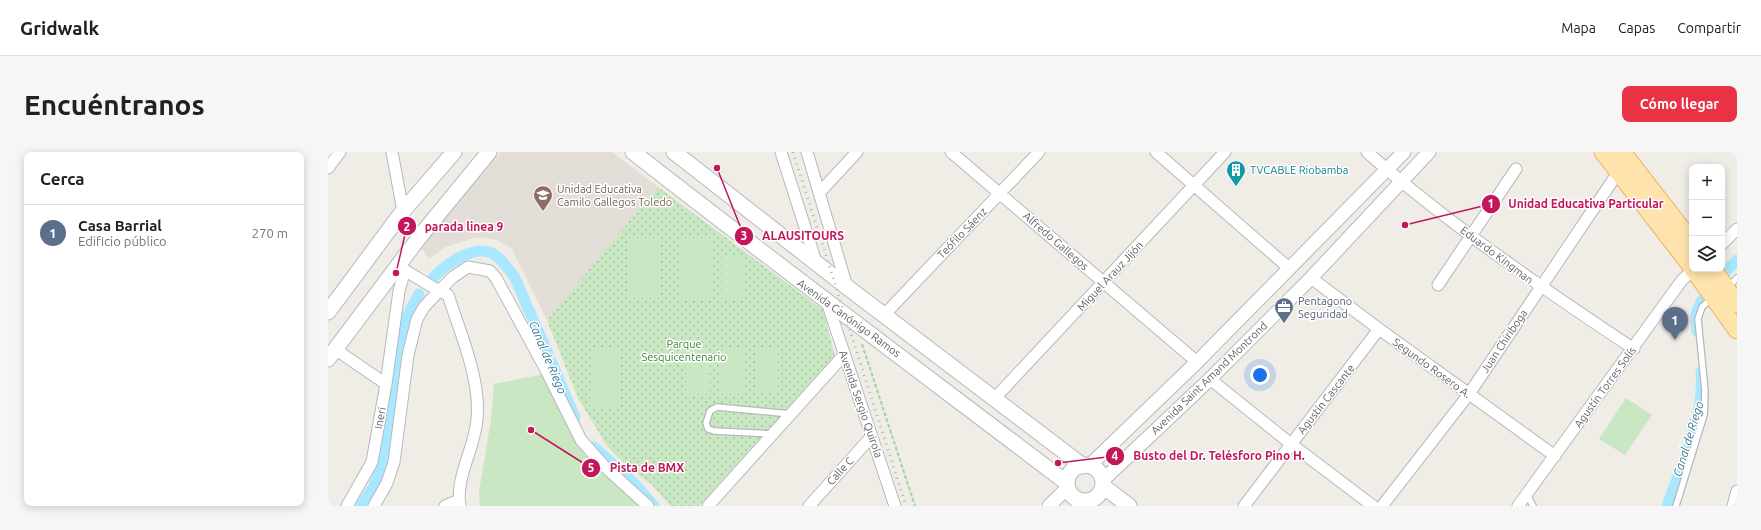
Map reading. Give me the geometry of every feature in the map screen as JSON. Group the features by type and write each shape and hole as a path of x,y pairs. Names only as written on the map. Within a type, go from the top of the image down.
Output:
{"main road":[{"path":"328,312 402,211 454,152"},
{"path":"332,354 401,268 421,235 489,152"},
{"name":"Avenida Canónigo Ramos","path":"633,152 802,284 855,322 1068,485 1073,496 1090,503 1099,496 1103,483"},
{"path":"674,152 847,287 1086,466 1100,472 1103,483 1129,506"},
{"path":"1603,152 1689,264"},
{"path":"1622,152 1689,238"},
{"path":"802,284 816,262"},
{"path":"1698,272 1726,288 1737,330"},
{"path":"1715,272 1737,304"},
{"path":"1068,485 1072,472 1086,466"}],"street":[{"path":"328,168 340,152"},
{"path":"392,152 402,211"},
{"path":"781,152 816,262"},
{"path":"807,152 847,287"},
{"path":"820,192 857,152"},
{"name":"Alfredo Gallegos","path":"951,152 1197,362"},
{"name":"Teófilo Sáenz","path":"885,314 1039,152"},
{"path":"1156,152 1290,269"},
{"name":"Miguel Arauz Jijón","path":"995,398 1225,152"},
{"name":"Eduardo Kingman","path":"1367,152 1471,236 1540,287 1634,349"},
{"name":"Avenida Saint Amand Montrond","path":"1086,466 1197,362 1388,170 1404,152"},
{"name":"Avenida Saint Amand Montrond","path":"1103,483 1311,278 1429,152"},
{"path":"1438,285 1516,169"},
{"name":"Juan Chiriboga","path":"1382,506 1469,394 1619,171"},
{"path":"1725,241 1737,229"},
{"path":"374,506 387,482 394,462 408,355 417,319 424,307 439,291 453,277 468,267 490,271 496,278 581,440 604,466 648,506"},
{"path":"401,268 448,295 477,393 477,421 463,473 459,503 444,506"},
{"name":"Ineri","path":"347,506 372,462 386,384 401,268"},
{"name":"Agustín Torres Solís","path":"1518,506 1634,349 1682,280 1690,272"},
{"name":"Segundo Rosero A.","path":"1311,278 1555,456"},
{"name":"Avenida Sergio Quirola","path":"826,302 895,506"},
{"name":"Agustín Cascante","path":"1244,506 1379,329"},
{"path":"332,354 386,384"},
{"path":"708,506 844,355"},
{"path":"1210,379 1291,444 1373,506"},
{"name":"Calle C","path":"809,506 872,436"},
{"path":"1049,506 1068,485"},
{"path":"1733,506 1737,491"}],"lane":[{"path":"1676,506 1704,415 1705,391 1698,319 1702,307 1726,288"},
{"path":"772,434 714,431 708,429 707,416 710,411 717,407 791,414"},
{"path":"1527,494 1533,506"}],"path":[{"path":"855,322 915,506"}],"shaded area":[{"name":"Unidad Educativa Camilo Gallegos Toledo","path":"501,152 612,152 658,187 547,320 512,249 497,240 477,237 445,247 429,259 420,246"}],"green space":[{"name":"Parque Sesquicentenario","path":"658,187 823,310 835,356 699,506 671,506 651,484 627,466 607,446 578,398 547,320"},
{"path":"629,238 660,238 660,298 629,298"},
{"path":"680,238 711,238 711,299 680,299"},
{"path":"722,255 745,255 745,301 722,301"},
{"path":"591,347 621,347 621,407 590,407"},
{"path":"755,347 778,347 778,393 755,394"},
{"path":"686,348 709,348 710,394 686,395"},
{"path":"721,348 744,348 744,394 721,394"},
{"path":"544,374 577,441 642,506 480,506 479,492 491,420 494,384"},
{"path":"1626,398 1652,415 1625,455 1599,439"}],"waterway":[{"name":"Canal de Riego","path":"433,278 452,262 468,254 484,251 495,255 511,272 517,282 575,418"},
{"name":"Canal de Riego","path":"1726,272 1737,260"},
{"name":"Canal de Riego","path":"361,506 374,486 385,456 400,339 405,320 419,294"},
{"name":"Canal de Riego","path":"1697,331 1696,314 1702,300"},
{"name":"Canal de Riego","path":"1667,506 1696,423 1701,389 1701,372"},
{"name":"Canal de Riego","path":"594,447 635,484 654,506"}],"railway":[{"path":"793,152 906,506"}],"place":[{"name":"ALAUSITOURS","path":"717,168"},
{"name":"TVCABLE Riobamba","path":"1236,187"},
{"name":"Unidad Educativa Camilo Gallegos Toledo","path":"543,212"},
{"name":"Unidad Educativa Particular","path":"1405,225"},
{"name":"parada linea 9","path":"396,273"},
{"name":"Pentagono Seguridad","path":"1284,324"},
{"name":"Casa Barrial","path":"1675,340"},
{"name":"Pista de BMX","path":"531,430"},
{"name":"Busto del Dr. Telésforo Pino H.","path":"1058,463"}]}
